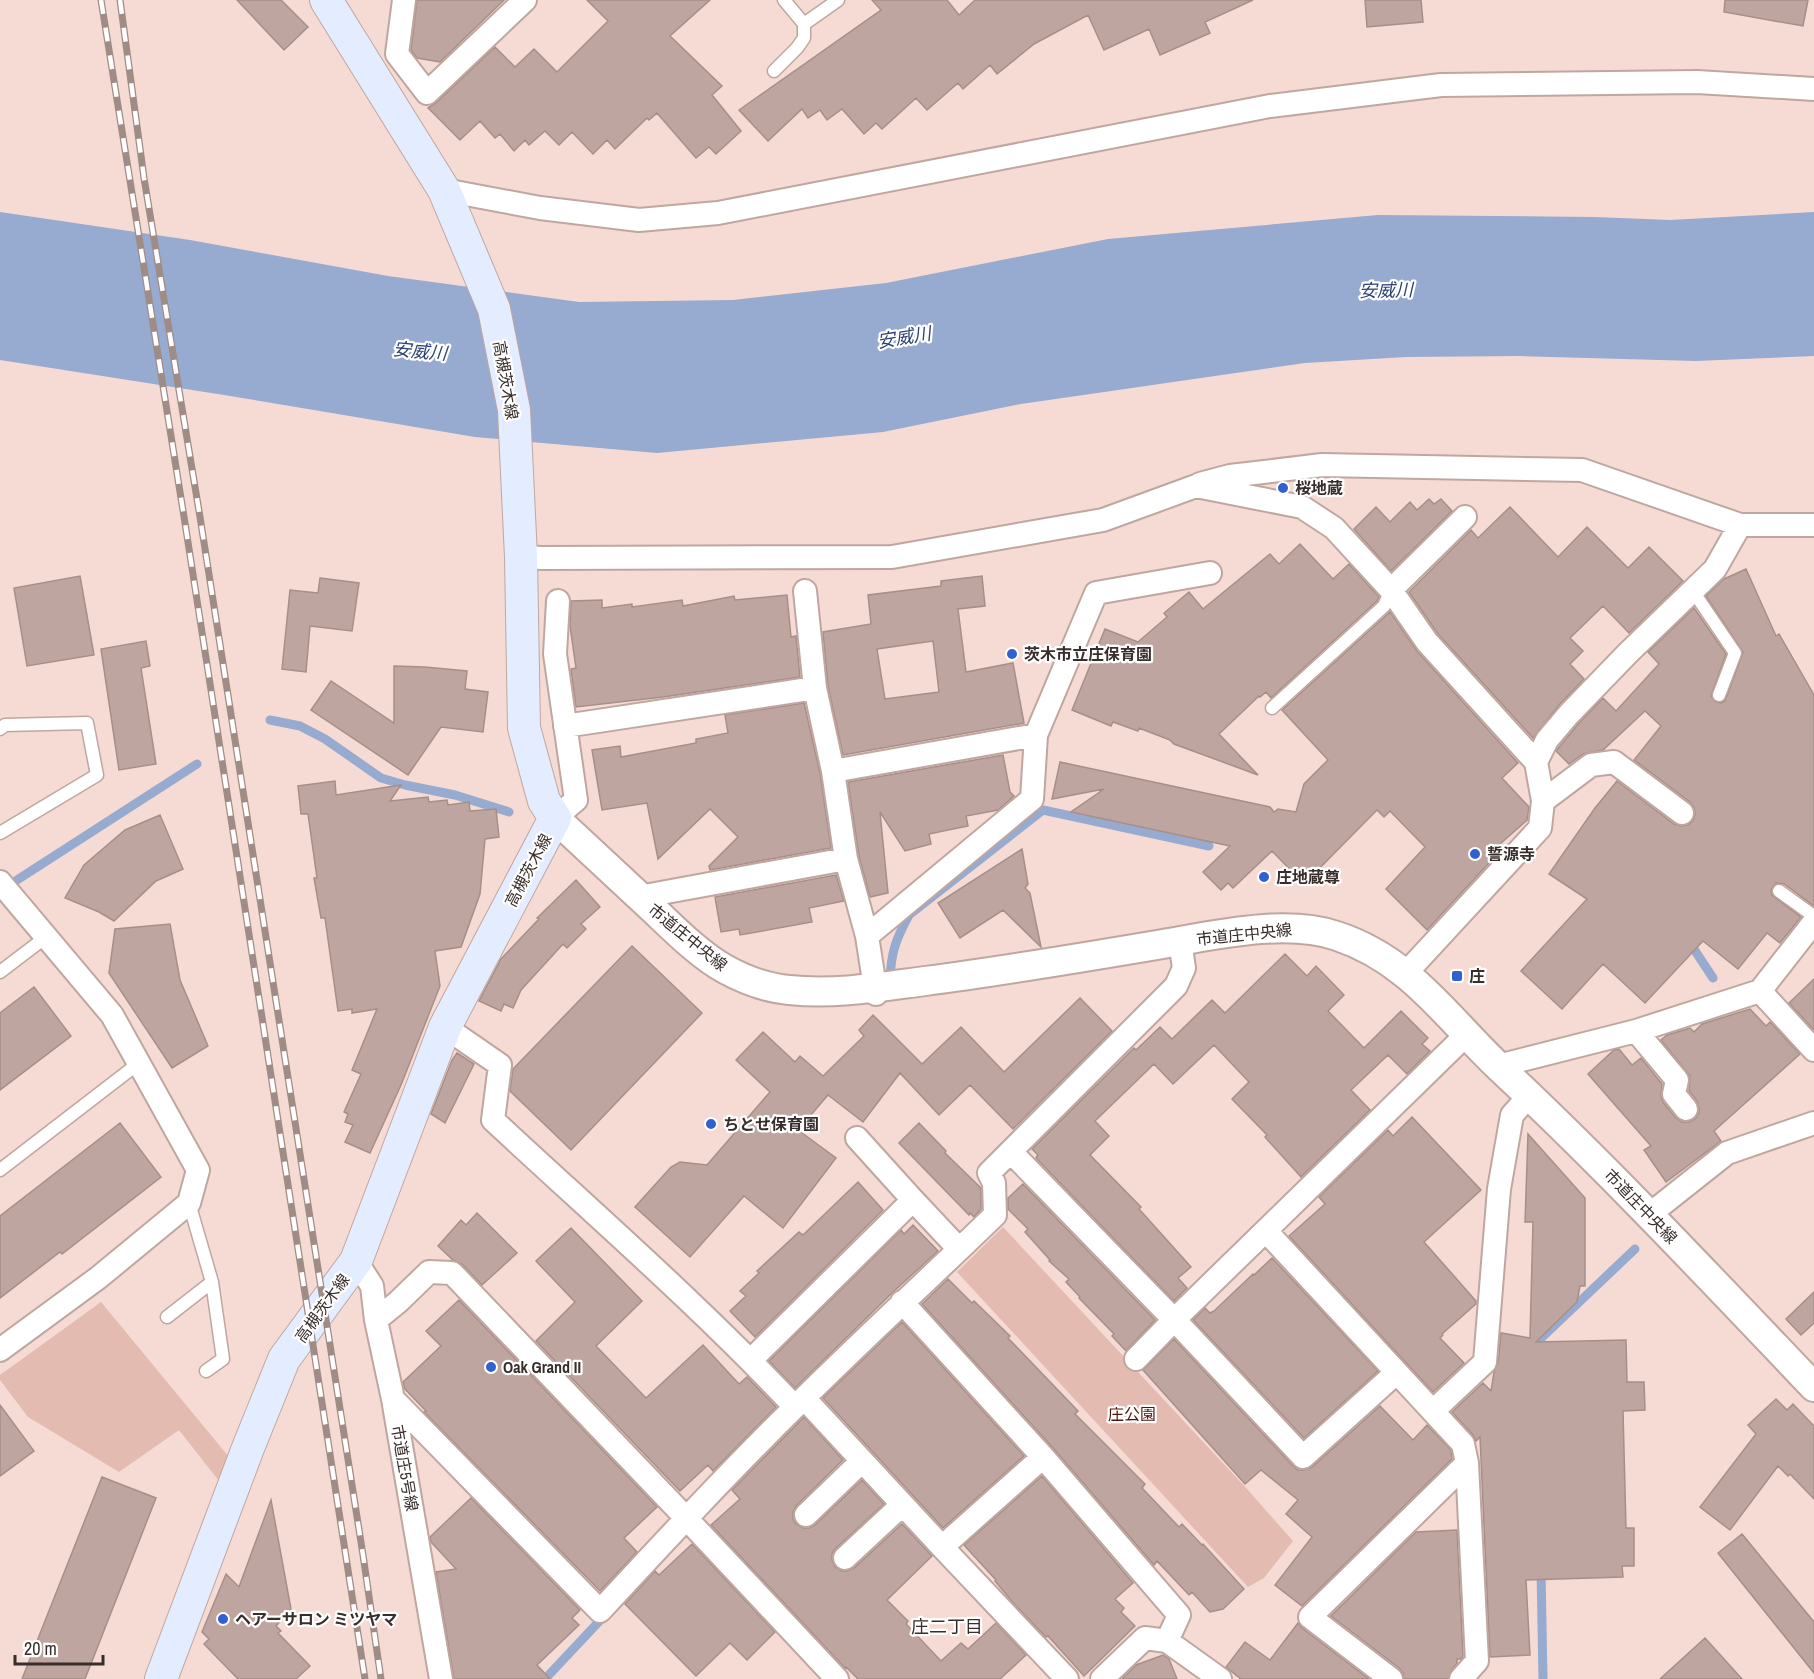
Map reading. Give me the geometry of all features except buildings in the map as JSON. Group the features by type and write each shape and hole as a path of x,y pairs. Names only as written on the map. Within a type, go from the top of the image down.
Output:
{"main road":[{"name":"高槻茨木線","path":"161,1679 284,1359 356,1261 446,1027 555,818 544,801 524,728 521,557 514,410 494,309 444,190 326,0"}],"street":[{"path":"404,0 397,54 428,93 525,0"},
{"path":"444,190 540,208 639,220 718,213 1270,106 1441,86 1697,82 1814,89"},
{"path":"521,557 892,557 1103,520 1230,476 1322,465 1582,470 1740,525 1814,525"},
{"path":"1196,486 1302,507 1334,528 1391,590 1427,642 1536,762 1543,801 1540,828 1406,973"},
{"path":"1391,590 1465,517"},
{"path":"1536,762 1547,740 1569,714 1628,652 1715,569 1740,525"},
{"path":"867,936 1032,799 1036,735 1096,593 1210,573"},
{"path":"805,591 815,688 833,771 846,859 867,936 875,991"},
{"path":"555,818 576,800 555,654 558,601"},
{"path":"565,726 815,688"},
{"path":"833,771 1036,735"},
{"path":"1543,801 1591,765 1614,762 1682,813"},
{"name":"市道庄中央線","path":"555,818 682,936 721,967 759,985 789,990 834,993 875,991 1180,941 1275,928 1312,930 1337,936 1376,952 1406,973 1650,1214 1814,1387"},
{"path":"639,897 846,859"},
{"path":"0,882 112,1015 198,1170 189,1203 98,1278 0,1350"},
{"path":"1498,1066 1636,1031 1760,991 1814,922"},
{"path":"393,1399 600,1611 686,1518 799,1402 995,1215 994,1183 989,1173 1176,986 1184,968 1180,941"},
{"path":"1760,991 1814,1050"},
{"path":"446,1027 500,1065 493,1120 862,1461 1068,1679"},
{"path":"1636,1031 1677,1080 1674,1094 1686,1109"},
{"path":"1136,1359 1467,1034"},
{"path":"1433,1411 1485,1362 1499,1189 1512,1115 1530,1095"},
{"path":"1650,1214 1727,1154 1814,1123"},
{"path":"857,1138 959,1249"},
{"path":"1011,1152 1303,1457 1396,1373"},
{"path":"751,1360 913,1200"},
{"path":"1266,1231 1463,1444 1467,1463 1477,1661 1461,1679"},
{"name":"市道庄5号線","path":"356,1261 372,1287 441,1679"},
{"path":"376,1320 429,1272 452,1273 837,1679"},
{"path":"902,1302 1043,1457 1179,1615 1167,1641"},
{"path":"942,1547 1043,1457"},
{"path":"806,1515 862,1461"},
{"path":"1391,1679 1310,1617 1467,1463"},
{"path":"845,1558 902,1505"},
{"path":"1101,1679 1145,1638 1167,1641 1220,1679"}],"lane":[{"path":"774,70 804,38 804,24 784,0"},
{"path":"804,24 838,0"},
{"path":"1272,708 1384,606 1391,590"},
{"path":"1693,591 1735,653 1719,695"},
{"path":"0,729 5,725 87,723 97,775 0,833"},
{"path":"1779,891 1814,916"},
{"path":"0,972 46,937"},
{"path":"0,1170 139,1063"},
{"path":"189,1203 212,1282 224,1359 206,1371"},
{"path":"167,1317 212,1282"}],"green space":[{"name":"庄公園","path":"1003,1227 1293,1541 1264,1578 1248,1587 957,1272"},
{"path":"101,1302 229,1457 219,1481 179,1430 119,1472 28,1417 0,1380 0,1375"}],"water":[{"name":"安威川","path":"0,212 190,240 388,276 579,302 733,300 886,283 1108,239 1378,215 1670,220 1814,212 1814,356 1696,361 1518,356 1406,357 1305,363 1021,404 883,432 657,453 475,437 0,360"}],"waterway":[{"path":"270,720 300,726 325,739 381,778 455,795 509,812"},
{"path":"17,880 197,764"},
{"path":"890,980 895,946 909,915 1043,810 1209,846"},
{"path":"1688,940 1713,978"},
{"path":"1537,1351 1536,1343 1635,1249"},
{"path":"1541,1569 1543,1679"},
{"path":"545,1679 607,1613"}],"railway":[{"path":"101,0 365,1679"},
{"path":"120,0 144,178 200,517 381,1679"}],"place":[{"name":"桜地蔵","path":"1283,488"},
{"name":"茨木市立庄保育園","path":"1012,654"},
{"name":"誓源寺","path":"1475,854"},
{"name":"庄地蔵尊","path":"1264,877"},
{"name":"庄","path":"1457,976"},
{"name":"ちとせ保育園","path":"711,1124"},
{"name":"Oak Grand II","path":"491,1367"},
{"name":"ヘアーサロン ミツヤマ","path":"223,1619"}],"district":[{"name":"庄二丁目","path":"947,1626"}]}
